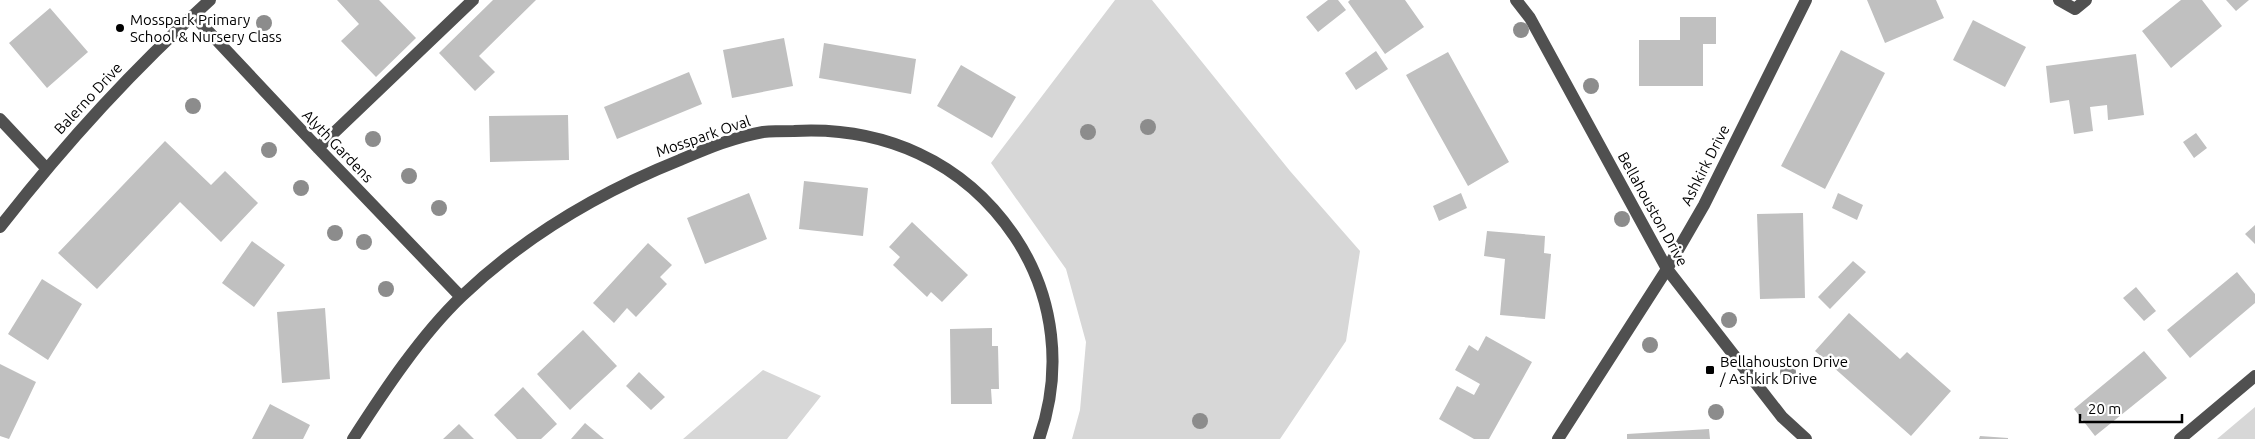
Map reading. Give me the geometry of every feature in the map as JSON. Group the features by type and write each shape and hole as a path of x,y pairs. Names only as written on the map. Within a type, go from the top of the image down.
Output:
{"street":[{"name":"Balerno Drive","path":"0,227 46,168 90,118 210,0"},
{"path":"318,148 473,0"},
{"name":"Bellahouston Drive","path":"1516,0 1530,18 1666,269 1782,417 1806,439"},
{"name":"Ashkirk Drive","path":"1558,439 1666,269 1704,205 1806,0"},
{"path":"2059,0 2075,9 2086,0"},
{"name":"Alyth Gardens","path":"194,15 461,297"},
{"path":"0,119 46,168"},
{"name":"Mosspark Oval","path":"353,439 400,372 461,297 506,258 588,202 658,169 715,146 764,132 808,130 846,132 889,140 921,154 954,173 985,199 1005,221 1036,276 1048,308 1053,377 1047,418 1039,439"},
{"path":"2180,439 2255,376"}],"shaded area":[{"path":"1115,0 1152,0 1290,171 1360,251 1346,341 1280,439 1072,439 1080,410 1086,342 1066,269 991,163"},
{"path":"763,370 821,396 787,439 683,439"},
{"path":"2255,407 2255,439 2217,439"}],"building":[{"path":"337,0 379,0 416,38 376,77 341,41 359,24"},
{"path":"493,0 536,0 479,56 495,72 475,91 439,53"},
{"path":"1328,0 1338,0 1346,10 1318,32 1306,17"},
{"path":"1350,0 1405,0 1424,27 1385,54 1348,2"},
{"path":"1867,0 1936,0 1944,18 1885,43"},
{"path":"2181,0 2202,0 2222,26 2171,68 2142,31"},
{"path":"2226,0 2249,0 2236,11"},
{"path":"50,8 88,52 47,88 9,43"},
{"path":"1680,17 1716,17 1716,44 1703,44 1703,86 1639,86 1639,40 1680,40"},
{"path":"1973,20 2026,47 2005,87 1953,60"},
{"path":"784,38 793,86 732,98 723,50"},
{"path":"824,43 916,59 911,94 819,78"},
{"path":"1841,50 1885,73 1825,189 1781,166"},
{"path":"1376,51 1388,69 1356,90 1345,73"},
{"path":"1448,52 1509,162 1468,186 1406,75"},
{"path":"2136,54 2144,115 2108,120 2107,105 2090,107 2093,131 2074,134 2069,100 2050,103 2046,66"},
{"path":"961,65 1016,97 992,138 937,106"},
{"path":"689,72 702,104 617,139 604,107"},
{"path":"568,115 569,160 490,162 489,116"},
{"path":"2196,133 2207,148 2194,158 2183,142"},
{"path":"165,141 211,185 225,171 258,203 221,242 180,202 97,289 58,253"},
{"path":"804,181 868,188 863,236 799,229"},
{"path":"749,193 767,239 705,264 687,218"},
{"path":"1461,193 1467,208 1439,221 1433,206"},
{"path":"1838,193 1863,205 1857,220 1832,208"},
{"path":"1803,213 1805,298 1760,299 1757,214"},
{"path":"912,222 968,275 942,302 931,292 927,297 893,265 900,257 889,247"},
{"path":"2255,225 2255,244 2245,234"},
{"path":"1487,231 1545,236 1544,253 1551,254 1545,319 1500,315 1505,259 1484,256"},
{"path":"252,241 285,265 254,307 222,283"},
{"path":"648,243 672,265 660,277 667,284 636,317 627,308 614,323 593,303"},
{"path":"1853,261 1866,272 1830,309 1818,297"},
{"path":"2237,272 2255,294 2255,303 2190,358 2167,330"},
{"path":"42,279 82,304 48,360 8,334"},
{"path":"2136,287 2156,311 2144,321 2123,298"},
{"path":"325,308 330,379 282,383 277,312"},
{"path":"1849,313 1900,359 1907,352 1951,391 1911,436 1815,351"},
{"path":"992,328 992,346 998,346 999,389 991,389 992,404 951,404 950,329"},
{"path":"583,330 617,366 570,410 537,374"},
{"path":"1486,336 1532,362 1489,439 1474,439 1439,419 1457,386 1474,395 1480,384 1455,370 1469,345 1478,351"},
{"path":"2144,351 2167,378 2095,436 2074,409"},
{"path":"0,364 36,382 9,439 0,436"},
{"path":"639,372 665,397 651,410 626,386"},
{"path":"523,387 557,424 541,439 517,439 494,415"},
{"path":"270,404 310,425 303,439 252,439"},
{"path":"585,423 604,439 571,439"},
{"path":"459,424 474,439 443,439"},
{"path":"1709,429 1710,439 1627,439 1627,434"},
{"path":"1980,436 2008,438 2008,439 1979,439"}],"place":[{"name":"Mosspark Primary School & Nursery Class","path":"120,28"},
{"name":"Bellahouston Drive / Ashkirk Drive","path":"1710,370"}]}
